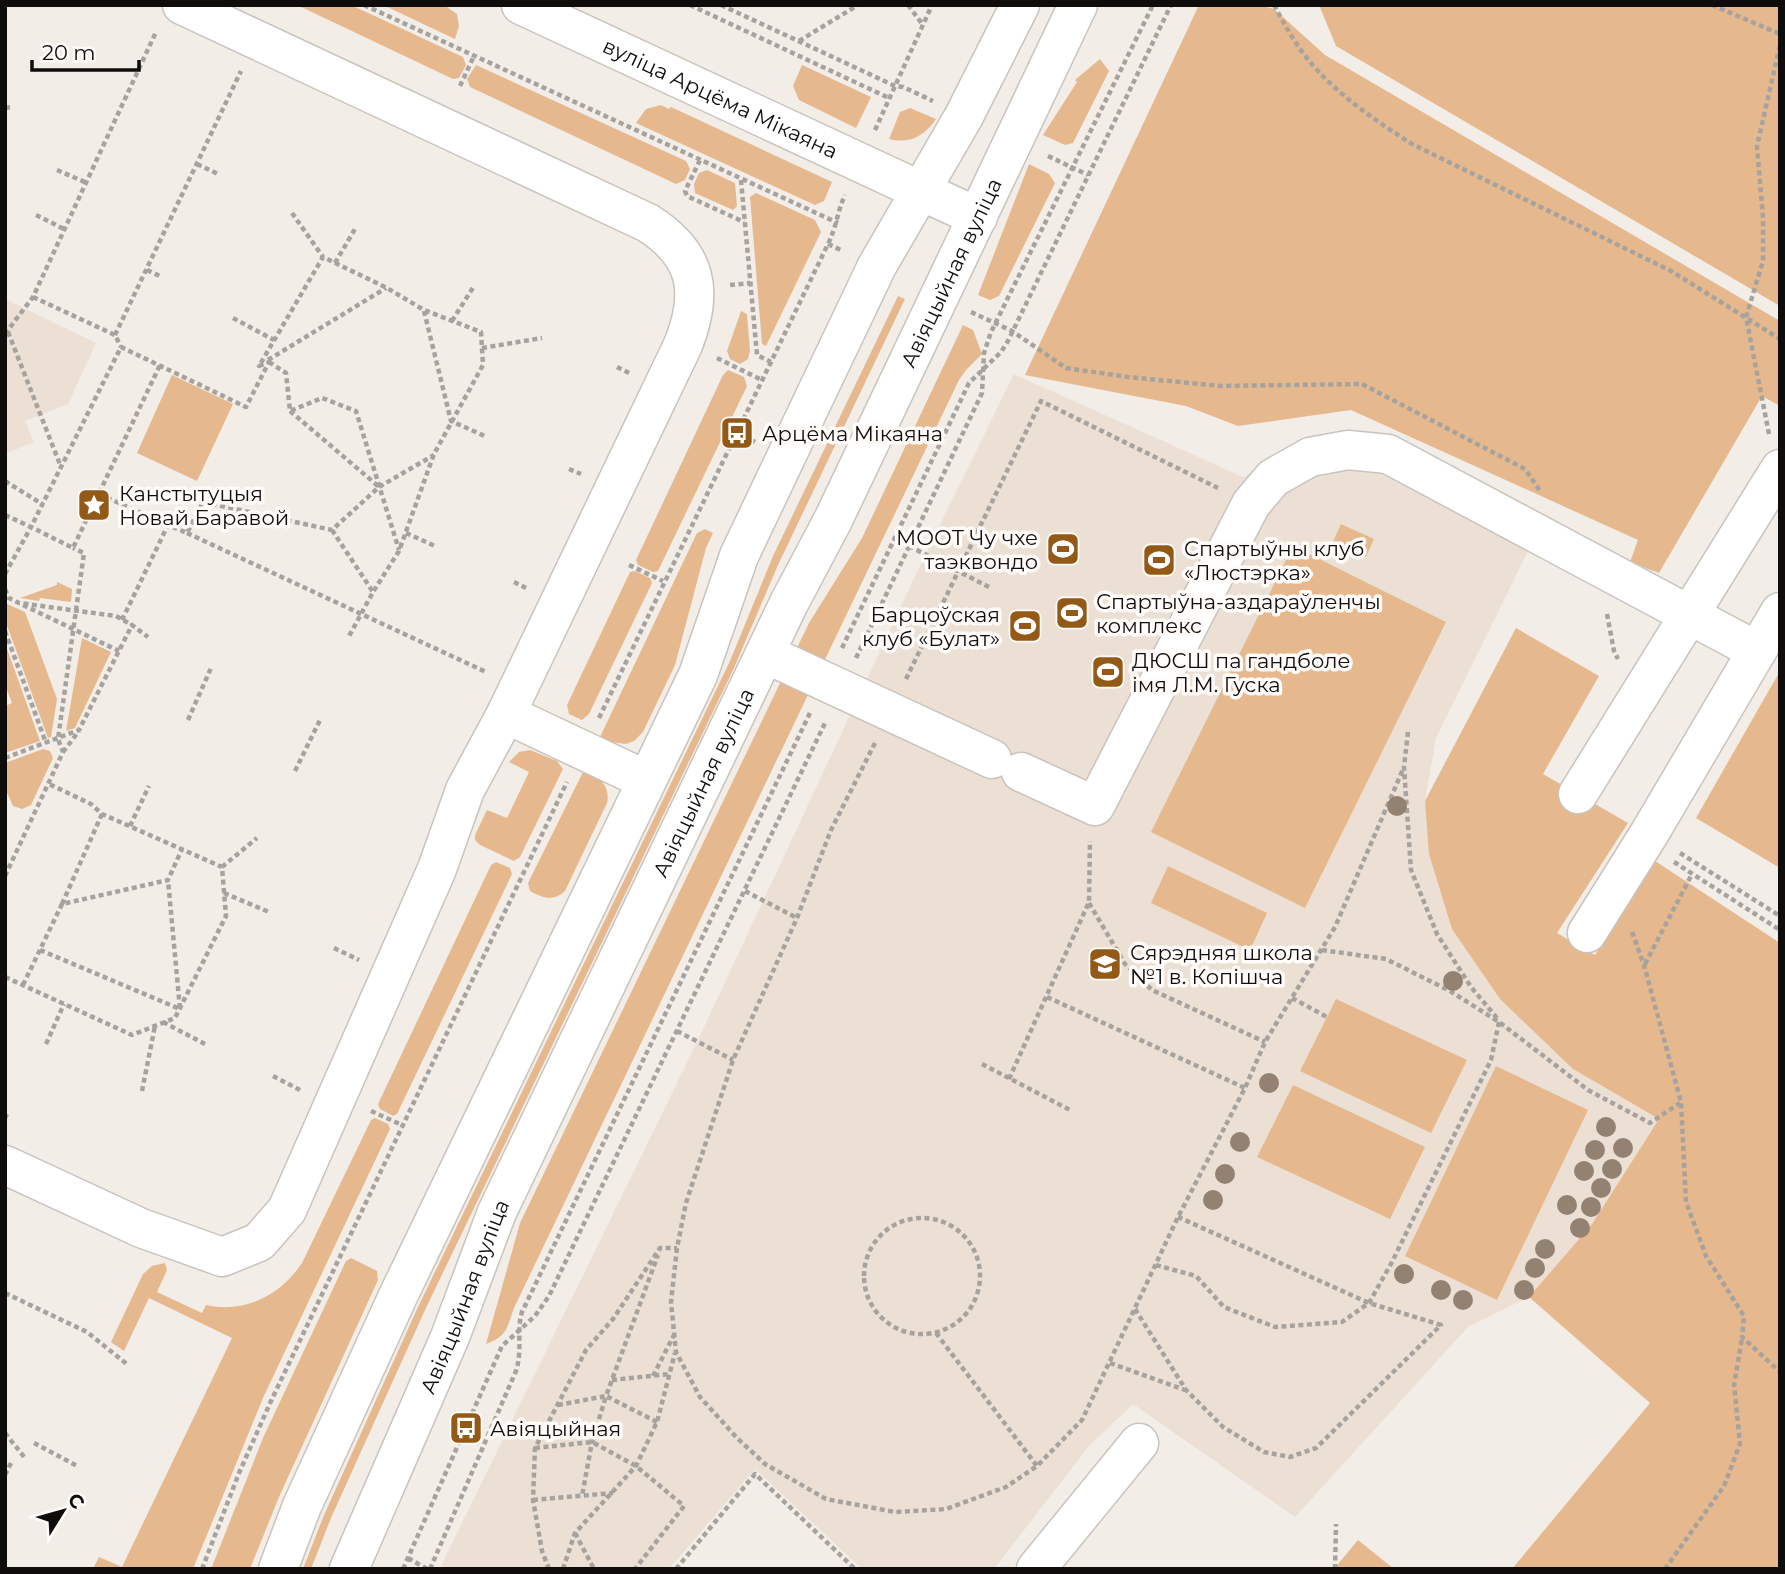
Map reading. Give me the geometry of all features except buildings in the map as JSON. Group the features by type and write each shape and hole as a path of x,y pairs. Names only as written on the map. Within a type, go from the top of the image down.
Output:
{"main road":[{"name":"вуліца Арцёма Мікаяна","path":"521,5 978,217"},
{"path":"278,1569 302,1506 398,1296 698,675 739,556 877,266 964,116 1020,5"},
{"name":"Авіяцыйная вуліца","path":"349,1569 450,1337 498,1212 1079,5"},
{"path":"5,1165 141,1228 222,1257 259,1241 287,1210 437,869 465,790 506,714 683,345 695,302 694,285 688,265 669,239 648,223 170,16"},
{"path":"766,653 1095,806 1251,504 1273,478 1310,457 1348,450 1388,454 1756,651"},
{"path":"1578,794 1778,473"},
{"path":"1587,933 1647,838 1780,612"},
{"path":"506,714 646,780"},
{"path":"1036,1569 1139,1443"}],"path":[{"path":"364,5 838,223"},
{"path":"690,5 889,98"},
{"path":"721,5 895,86 932,5"},
{"path":"799,41 858,5"},
{"path":"908,5 923,25"},
{"path":"408,1558 428,1569 516,1371 521,1349 520,1320 525,1307 833,685 909,546 982,393 986,341 1153,5"},
{"path":"403,1569 502,1346 536,1316 549,1296 745,890 833,685 965,392 984,367 1001,352 1171,5"},
{"path":"1274,5 1297,45 1325,78 1373,119 1412,144 1671,271 1780,339"},
{"path":"1712,5 1780,34"},
{"path":"61,467 6,333 33,296 170,16"},
{"path":"1778,473 1746,317 1763,261 1763,218 1756,146 1780,45"},
{"path":"460,86 474,56"},
{"path":"115,335 241,70"},
{"path":"700,160 685,191 687,196 745,222"},
{"path":"197,164 220,175"},
{"path":"1072,167 1088,175"},
{"path":"57,170 87,183"},
{"path":"741,179 757,355 771,362"},
{"path":"202,1569 266,1412 663,581 838,223 838,209"},
{"path":"292,214 323,257 387,288 424,310 481,332 483,365 434,454 399,551 348,638"},
{"path":"36,215 64,229"},
{"path":"335,263 355,229"},
{"path":"259,366 323,257"},
{"path":"147,270 162,277"},
{"path":"725,285 750,283"},
{"path":"452,321 474,286"},
{"path":"259,366 387,288"},
{"path":"33,296 115,335 121,347 246,407 269,362"},
{"path":"424,310 451,421"},
{"path":"233,318 274,340"},
{"path":"996,323 1066,368 1221,386 1362,384 1525,469 1545,497"},
{"path":"482,348 542,338"},
{"path":"5,574 121,347"},
{"path":"259,366 269,362"},
{"path":"269,362 286,373 290,411 379,487"},
{"path":"73,548 160,365"},
{"path":"290,411 322,398 356,411 399,551"},
{"path":"564,1569 575,1533 636,1466 657,1422 676,1352 671,1302 686,1202 733,1060 797,918 831,830 1041,401 1251,504"},
{"path":"451,421 487,438"},
{"path":"332,530 379,487 434,454"},
{"path":"5,481 42,504"},
{"path":"99,494 490,674"},
{"path":"187,533 203,502 332,530 373,592"},
{"path":"5,515 85,554 58,739 63,752"},
{"path":"122,620 168,526"},
{"path":"406,533 435,546"},
{"path":"909,546 989,587"},
{"path":"629,565 663,581"},
{"path":"5,589 9,598 119,651"},
{"path":"1605,601 1614,652 1638,697"},
{"path":"19,603 116,617 148,637"},
{"path":"5,876 63,752 79,730 132,625"},
{"path":"5,631 46,743"},
{"path":"188,720 211,668"},
{"path":"295,771 320,720"},
{"path":"5,758 79,730"},
{"path":"1156,1265 1196,1276 1224,1307 1275,1327 1342,1322 1369,1303 1492,1060 1499,1022 1471,987 1437,934 1411,870 1404,767 1408,732"},
{"path":"676,1352 701,1397 737,1438 765,1464 826,1499 895,1512 946,1509 1006,1487 1037,1466 1082,1420 1265,1042 1335,927 1404,767"},
{"path":"49,784 91,804 102,814 222,867"},
{"path":"130,826 149,786"},
{"path":"23,985 102,814"},
{"path":"1009,1079 1089,902 1090,835"},
{"path":"222,867 257,838"},
{"path":"1647,838 1692,874 1780,930"},
{"path":"1647,838 1780,916"},
{"path":"180,1009 168,880 182,849"},
{"path":"5,977 132,1035 175,1018 226,916 222,867"},
{"path":"1644,965 1692,874"},
{"path":"62,904 168,880"},
{"path":"1616,888 1644,965 1681,1102 1686,1202 1706,1256 1744,1316 1734,1385 1740,1444 1724,1486 1665,1569"},
{"path":"745,890 797,918"},
{"path":"224,893 269,912"},
{"path":"1089,902 1125,964 1152,990 1265,1042"},
{"path":"40,950 180,1009"},
{"path":"1322,950 1386,959 1450,991 1499,1022 1588,1090 1650,1123 1681,1102"},
{"path":"1047,997 1245,1088"},
{"path":"1292,998 1327,1017"},
{"path":"46,1044 64,1004"},
{"path":"163,1022 205,1044"},
{"path":"142,1091 156,1026"},
{"path":"677,1031 733,1060"},
{"path":"982,1065 1070,1110"},
{"path":"371,1111 402,1125"},
{"path":"924,1217 942,1220 958,1230 971,1243 978,1260 980,1279 976,1297 967,1313 953,1325 936,1333 916,1334 896,1329 880,1317 868,1300 863,1281 865,1261 873,1242 887,1228 905,1219 924,1217"},
{"path":"1135,1308 1186,1390 1223,1427 1264,1452 1290,1457 1316,1448 1441,1325 1369,1303 1178,1217"},
{"path":"660,1248 677,1248"},
{"path":"582,1496 592,1442 606,1396 660,1248"},
{"path":"549,1569 542,1551 533,1500 535,1448 586,1350 613,1319 660,1248"},
{"path":"5,1293 87,1332 128,1365"},
{"path":"936,1333 1037,1466"},
{"path":"653,1376 674,1334"},
{"path":"1742,1337 1780,1372"},
{"path":"1110,1363 1186,1390"},
{"path":"612,1380 670,1374"},
{"path":"557,1406 606,1396 657,1422"},
{"path":"5,1433 25,1458"},
{"path":"535,1448 592,1442 636,1466 684,1506 635,1569"},
{"path":"34,1443 79,1467"},
{"path":"5,1475 11,1463"},
{"path":"676,1569 755,1474 855,1569"},
{"path":"533,1500 614,1493"},
{"path":"1335,1569 1336,1524"},
{"path":"575,1533 594,1569"}],"shaded area":[{"path":"297,5 351,5 463,57 466,65 459,78 453,79"},
{"path":"383,5 444,5 457,14 459,26 455,39"},
{"path":"1199,5 1259,5 1274,9 1325,55 1780,321 1780,406 1762,396 1659,573 1630,562 1638,540 1351,410 1238,426 1186,406 1025,375"},
{"path":"1319,5 1780,5 1780,306 1336,46"},
{"path":"1100,59 1109,71 1073,143 1065,145 1043,135 1077,82 1075,80"},
{"path":"476,65 686,161 690,169 685,180 676,184 470,87 467,79"},
{"path":"802,65 871,97 856,128 799,100 793,86"},
{"path":"661,105 669,109 671,107 832,182 824,201 815,205 636,123 646,109"},
{"path":"910,108 936,119 916,138 903,141 889,139 900,112"},
{"path":"1029,164 1049,174 1055,183 999,296 990,300 978,295"},
{"path":"707,170 735,183 737,206 733,210 695,193 694,184 699,173"},
{"path":"756,193 815,220 821,232 766,346 762,344 750,197"},
{"path":"898,296 905,299 778,565 734,668 425,1310 331,1518 311,1569 303,1569 324,1515 418,1307 730,661 773,556"},
{"path":"5,299 96,343 68,404 25,421 34,442 5,454"},
{"path":"741,311 747,314 750,351 748,359 740,364 730,359 727,351"},
{"path":"963,325 973,330 982,354 959,380 514,1308 506,1330 499,1338 486,1344 520,1223 809,623 862,538"},
{"path":"728,370 744,377 747,386 658,571 653,572 638,565 636,560 723,375"},
{"name":"Сярэдняя школа №1 в. Копішча","path":"1014,374 1243,477 1297,445 1347,436 1537,533 1436,738 1425,801 1573,1069 1659,1119 1592,1224 1529,1297 1468,1327 1295,1517 1133,1404 1089,1446 994,1569 862,1569 755,1469 669,1569 446,1569 441,1566 697,1042 925,555"},
{"path":"172,375 233,404 197,481 137,453"},
{"path":"1341,524 1374,539 1366,557 1333,542"},
{"path":"705,529 713,533 706,548 675,665 643,732 634,741 626,744 600,737 697,533"},
{"path":"1293,546 1446,622 1305,908 1151,832"},
{"path":"635,571 650,578 652,583 589,714 582,720 569,714 567,705 630,572"},
{"path":"57,582 72,589 71,602 20,598 57,585"},
{"path":"5,603 25,612 57,699 51,737 48,738 5,620"},
{"path":"1516,628 1599,676 1543,774 1628,823 1557,933 1595,955 1655,861 1780,943 1780,1569 1512,1569 1650,1403 1529,1297 1592,1224 1659,1119 1573,1069 1500,999 1452,929 1429,854 1425,801"},
{"path":"82,638 111,652 75,728 66,731"},
{"path":"5,643 40,741 5,753 5,706 12,703 5,685"},
{"path":"1780,671 1780,868 1696,818"},
{"path":"43,749 50,751 53,758 31,805 22,809 13,806 5,788 5,763"},
{"path":"530,750 557,761 563,769 520,857 514,861 480,845 475,840 475,835 487,810 507,818 529,772 509,762 519,752"},
{"path":"585,768 605,786 607,803 565,891 548,898 530,891 528,883"},
{"path":"496,862 510,868 512,874 397,1114 393,1116 380,1109 378,1104 491,865"},
{"path":"1168,866 1267,913 1250,950 1151,903"},
{"path":"1336,999 1467,1060 1431,1133 1300,1071"},
{"path":"1496,1066 1588,1110 1497,1300 1405,1256"},
{"path":"1293,1085 1425,1147 1390,1219 1257,1157"},
{"path":"375,1118 388,1124 390,1129 263,1398 193,1569 93,1569 99,1557 122,1567 232,1338 149,1298 124,1351 111,1342 143,1274 152,1266 165,1263 167,1270 157,1292 202,1313 206,1305 234,1307 272,1293 302,1263 371,1120"},
{"path":"351,1258 377,1271 378,1280 279,1497 250,1569 211,1569 263,1438 346,1261"},
{"path":"1358,1540 1394,1569 1334,1569"}],"place":[{"name":"Арцёма Мікаяна","path":"737,433"},
{"name":"Канстытуцыя Новай Баравой","path":"94,505"},
{"name":"МООТ Чу чхе таэквондо","path":"1063,549"},
{"name":"Cпартыўны клуб «Люстэрка»","path":"1159,560"},
{"name":"Спартыўна-аздараўленчы комплекс","path":"1072,613"},
{"name":"Барцоўская клуб «Булат»","path":"1025,626"},
{"name":"ДЮСШ па гандболе імя Л.М. Гуска","path":"1108,672"},
{"name":"Сярэдняя школа №1 в. Копішча","path":"1105,964"},
{"name":"Авіяцыйная","path":"466,1428"}]}
